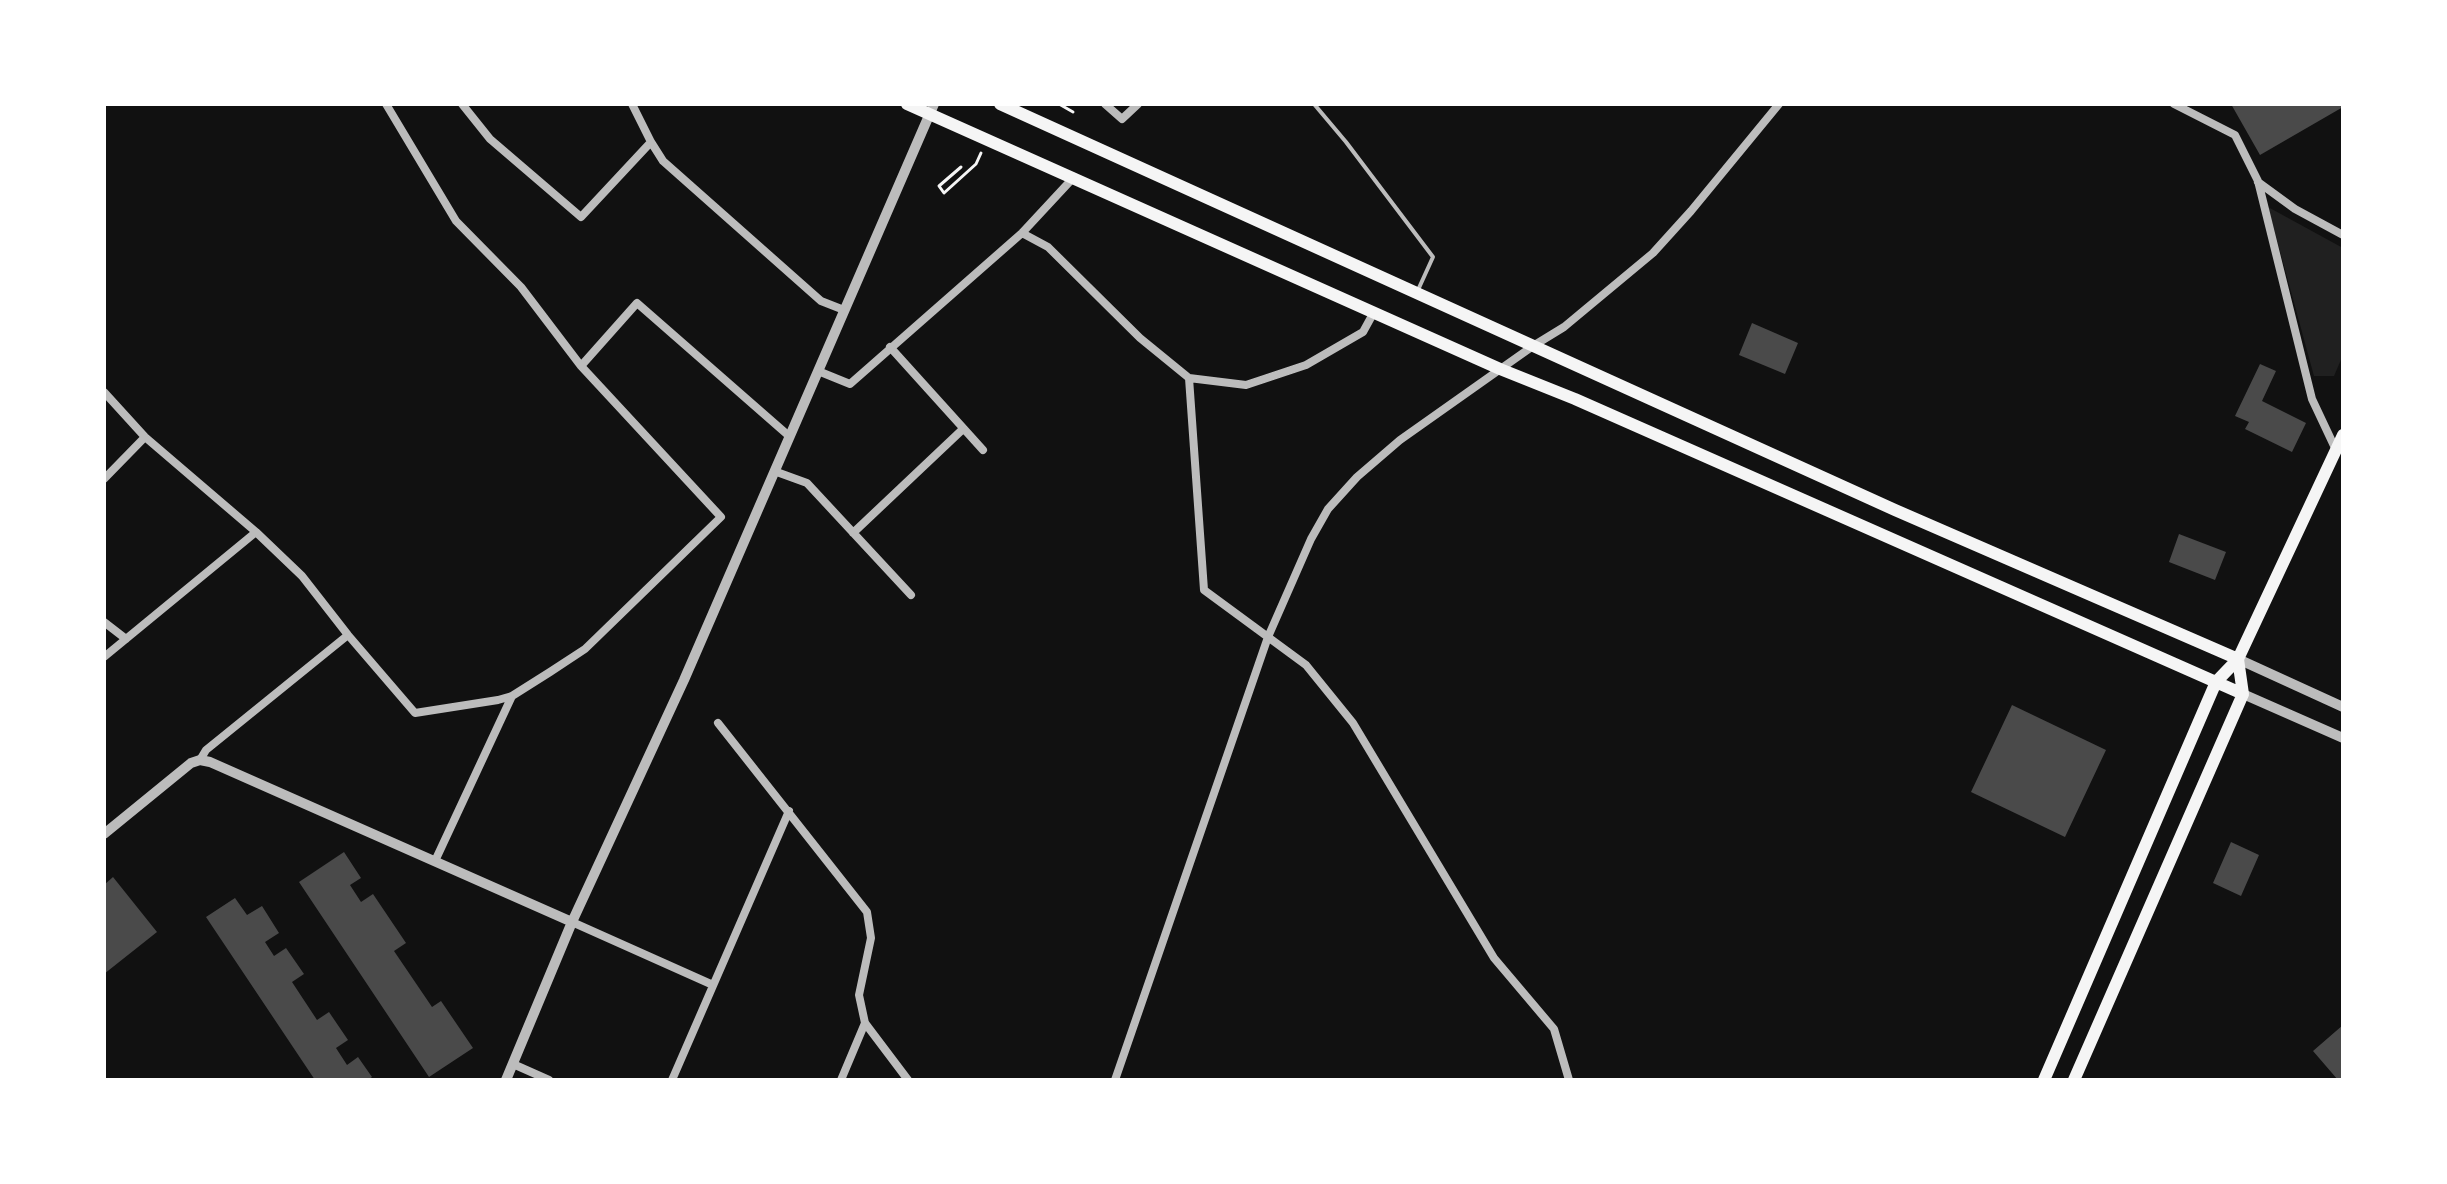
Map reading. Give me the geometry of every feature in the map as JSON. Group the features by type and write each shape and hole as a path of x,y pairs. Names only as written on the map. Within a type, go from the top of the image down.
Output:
{"main road":[{"path":"907,104 932,109 1074,177 1500,369 2243,694"},
{"path":"1000,104 1866,497 2238,659"},
{"path":"2044,1080 2216,682 2238,659 2343,435"},
{"path":"2074,1080 2243,694 2238,659"}],"street":[{"path":"104,392 145,437 256,532 302,576 415,713 512,696 585,649 721,517 581,366 521,287 456,221 386,104"},
{"path":"462,104 490,139 581,217 651,142"},
{"path":"632,104 663,161 821,301 844,310"},
{"path":"1105,104 1122,119 1138,104"},
{"path":"1115,1080 1268,637 1311,539 1328,509 1357,477 1400,440 1564,327 1653,253 1779,104"},
{"path":"2174,104 2235,135 2258,181 2312,399 2336,450"},
{"path":"506,1080 572,922 684,680 932,109"},
{"path":"818,371 850,384 1022,233 1074,177"},
{"path":"2258,181 2295,209 2343,235"},
{"path":"1022,233 1048,247 1140,338 1189,378 1246,385 1306,365 1363,332 1374,312"},
{"path":"581,366 637,303 789,436"},
{"path":"890,347 983,450"},
{"path":"1189,378 1204,590 1306,665 1353,723 1494,958 1554,1029 1569,1080"},
{"path":"853,533 963,429"},
{"path":"104,479 145,437"},
{"path":"774,471 807,483 911,595"},
{"path":"104,657 256,532"},
{"path":"104,622 126,639"},
{"path":"200,760 206,750 348,635"},
{"path":"2238,659 2343,707"},
{"path":"2243,694 2343,738"},
{"path":"435,861 512,696"},
{"path":"718,723 867,912 871,938 859,995 865,1023 908,1080"},
{"path":"104,834 191,763 200,760 210,762 713,985"},
{"path":"672,1080 789,811"},
{"path":"841,1080 865,1023"},
{"path":"513,1064 549,1080"}],"lane":[{"path":"1314,104 1433,257 1417,292"}],"path":[{"path":"1059,104 1073,112"},
{"path":"961,167 939,186 944,193 976,164"}],"shaded area":[{"path":"2268,207 2343,248 2343,355 2334,376 2314,376"}],"building":[{"path":"2231,104 2343,104 2343,107 2260,155"},
{"path":"1752,323 1798,343 1785,374 1739,355"},
{"path":"2260,364 2276,371 2262,401 2306,423 2292,452 2245,429 2249,422 2235,416"},
{"path":"2179,534 2226,552 2215,580 2169,562"},
{"path":"2012,705 2106,750 2065,837 1971,792"},
{"path":"2231,842 2259,855 2241,896 2213,883"},
{"path":"344,852 361,878 350,885 361,902 373,894 406,943 394,951 432,1007 441,1001 473,1048 429,1077 299,882"},
{"path":"113,877 157,932 104,974 104,885"},
{"path":"235,898 247,915 262,906 279,933 265,942 274,956 286,948 304,974 292,982 317,1020 329,1012 348,1040 336,1048 347,1065 358,1057 372,1077 368,1080 315,1080 206,917"},
{"path":"2343,1025 2343,1080 2338,1080 2313,1051"}]}
